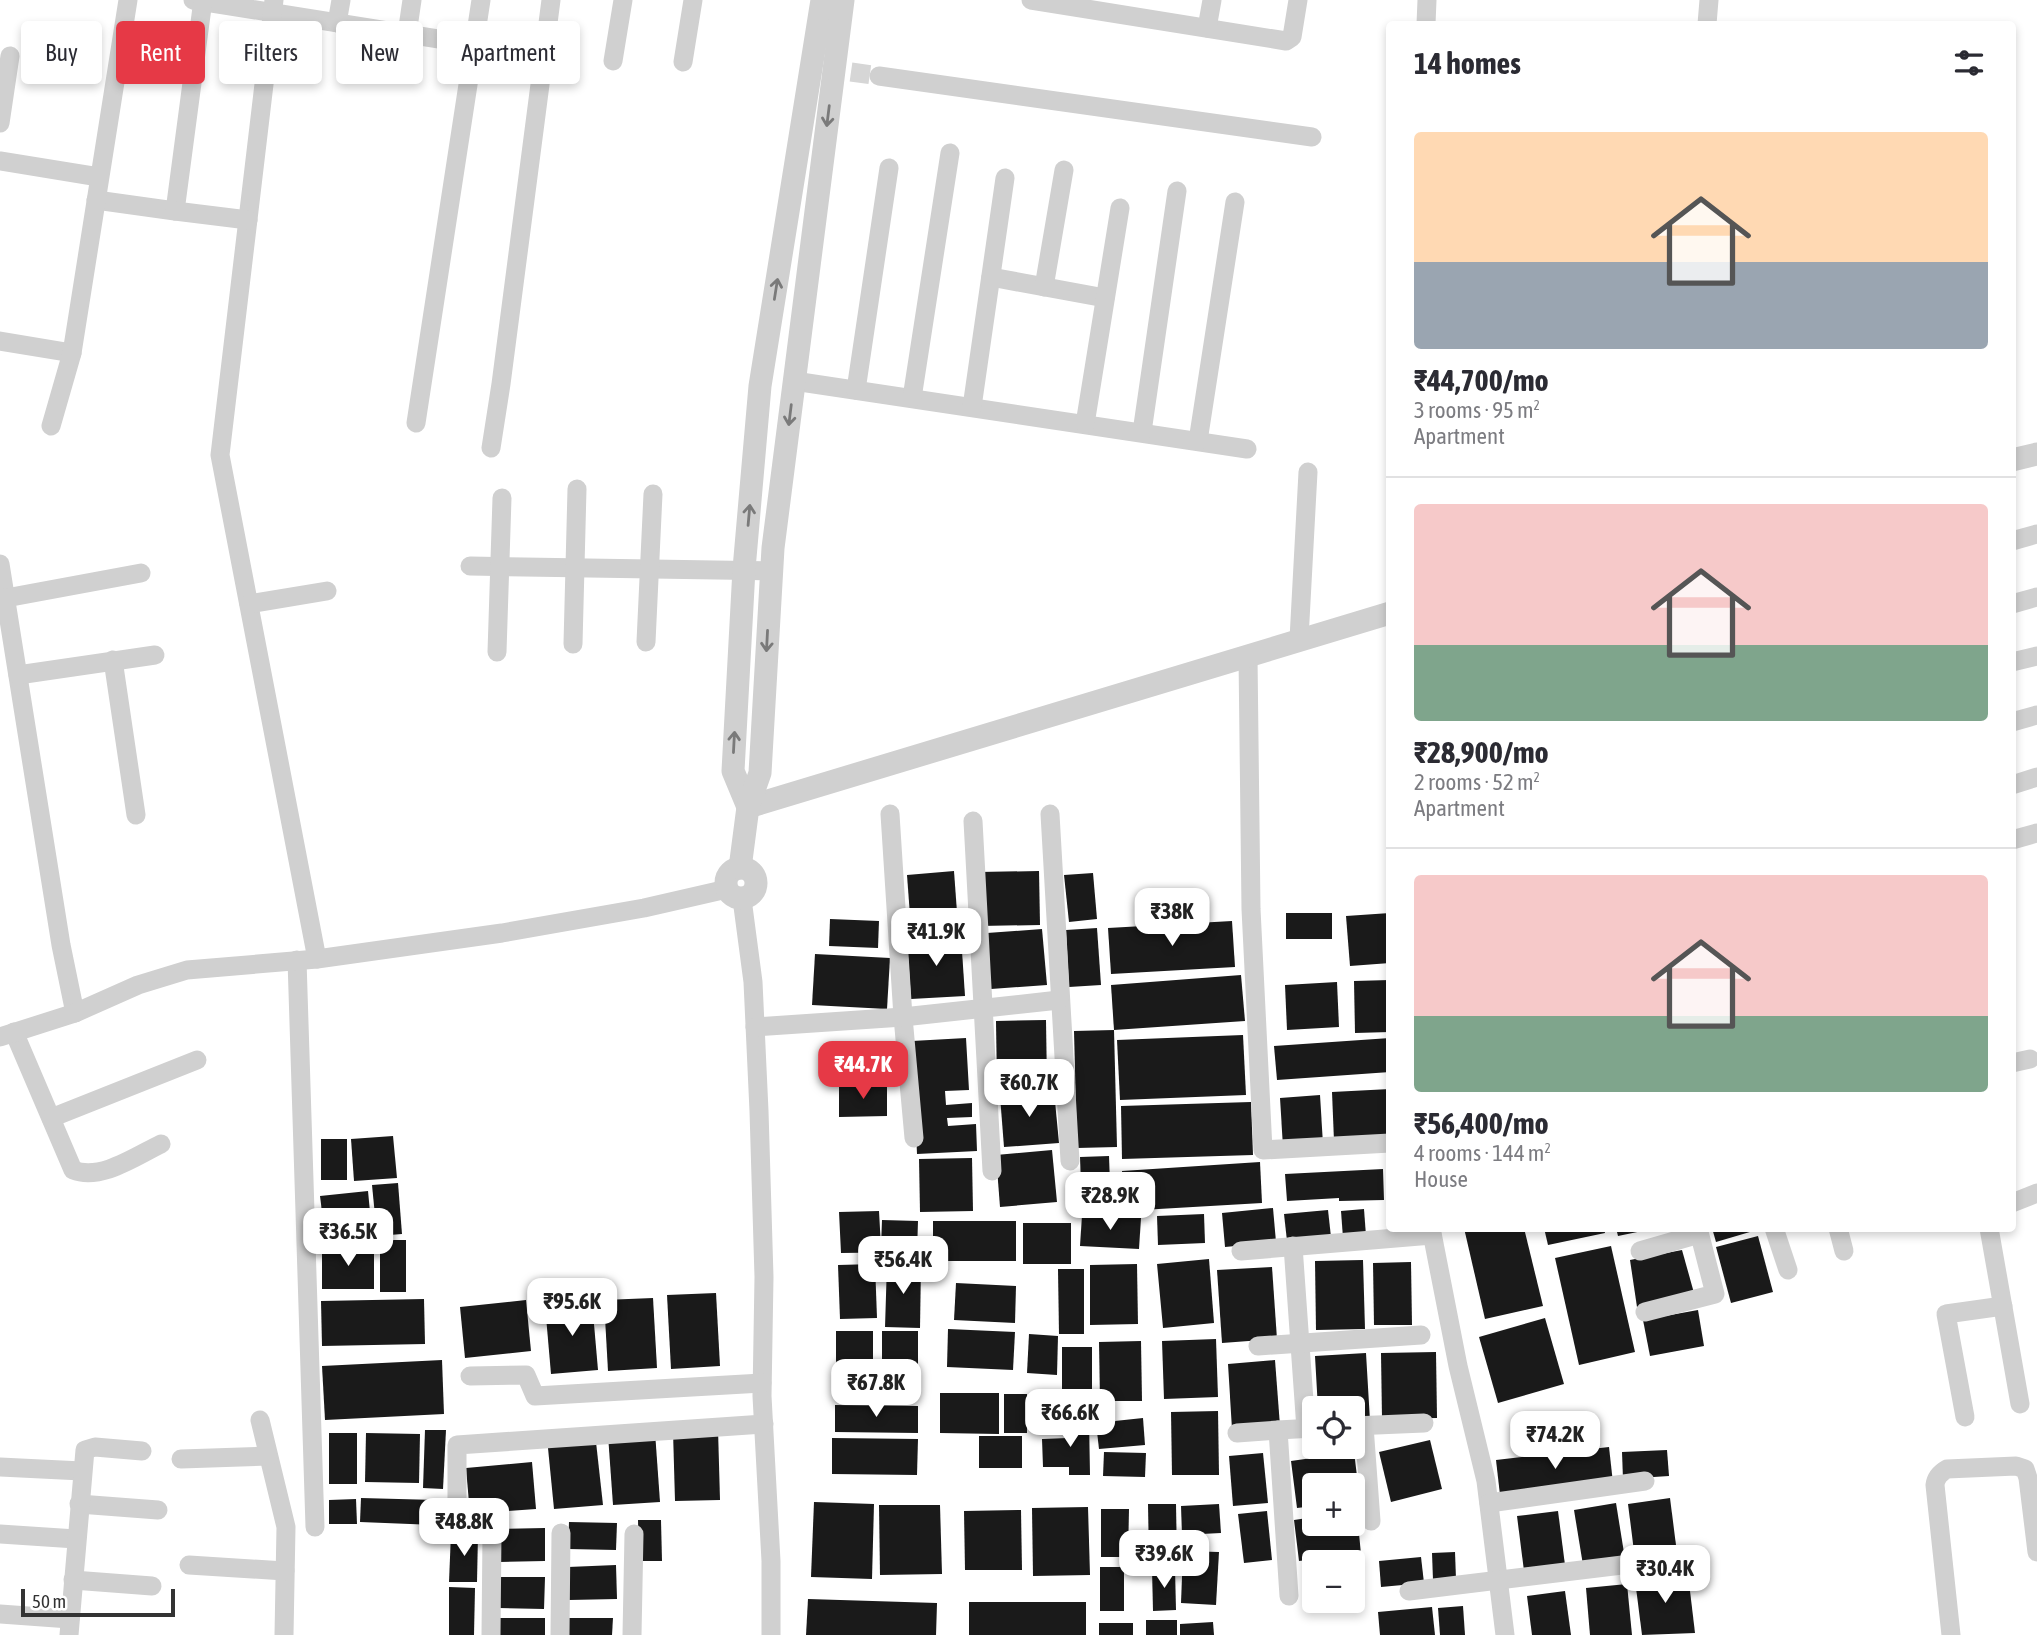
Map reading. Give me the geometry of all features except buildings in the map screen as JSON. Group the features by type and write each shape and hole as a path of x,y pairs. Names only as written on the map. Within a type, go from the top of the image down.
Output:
{"street":[{"path":"51,426 72,353 128,0"},
{"path":"337,21 341,0"},
{"path":"409,21 412,0"},
{"path":"478,21 481,0"},
{"path":"549,21 551,0"},
{"path":"613,61 623,0"},
{"path":"683,62 693,0"},
{"path":"748,807 733,771 744,569 760,386 832,70 822,0"},
{"path":"771,1635 771,1561 762,1383 764,1277 753,982 734,894 726,884 730,873 740,868 748,807 760,773 772,570 832,70 843,0"},
{"path":"1033,0 1119,7 1207,28 1286,41 1292,37 1298,0"},
{"path":"1207,28 1212,0"},
{"path":"1426,21 1427,0"},
{"path":"1707,21 1709,0"},
{"path":"176,211 200,1 273,6 336,23"},
{"path":"273,6 220,454 317,958"},
{"path":"0,123 10,56"},
{"path":"879,76 1312,137"},
{"path":"416,423 468,84"},
{"path":"491,448 541,84"},
{"path":"912,398 950,153"},
{"path":"0,161 99,177"},
{"path":"856,390 889,167"},
{"path":"1044,287 1064,170"},
{"path":"972,407 1005,178"},
{"path":"1142,432 1177,191"},
{"path":"96,200 248,220"},
{"path":"1198,441 1235,202"},
{"path":"1085,424 1120,208"},
{"path":"991,277 1105,298"},
{"path":"0,341 72,353"},
{"path":"794,381 1247,449"},
{"path":"2016,460 2036,457"},
{"path":"1299,639 1308,472"},
{"path":"573,645 577,489"},
{"path":"646,642 653,494"},
{"path":"497,652 502,498"},
{"path":"2016,540 2037,534"},
{"path":"0,564 61,945 75,1013"},
{"path":"470,566 772,570"},
{"path":"6,598 141,573"},
{"path":"249,604 327,591"},
{"path":"2016,603 2037,597"},
{"path":"748,807 1386,613"},
{"path":"19,675 155,655"},
{"path":"1248,656 1251,909 1263,1150 1386,1143"},
{"path":"2016,661 2037,656"},
{"path":"113,660 136,815"},
{"path":"2016,721 2037,715"},
{"path":"2016,784 2037,777"},
{"path":"890,814 914,1138"},
{"path":"1050,814 1070,1161"},
{"path":"973,821 992,1171"},
{"path":"2016,839 2037,833"},
{"path":"161,1144 103,1171 84,1174 74,1170 51,1118 7,1035 75,1013 138,985 187,970 317,958 502,933 734,894"},
{"path":"297,960 316,1527"},
{"path":"755,1027 903,1017 1059,1000"},
{"path":"51,1118 197,1060"},
{"path":"2016,1201 2037,1193"},
{"path":"1241,1251 1432,1232 1458,1366 1486,1480 1505,1635"},
{"path":"1640,1251 1696,1232"},
{"path":"1645,1312 1715,1294 1699,1232"},
{"path":"1775,1232 1788,1270"},
{"path":"1839,1232 1844,1251"},
{"path":"1990,1232 2020,1404"},
{"path":"1293,1246 1306,1396"},
{"path":"1965,1418 1946,1314 2003,1306"},
{"path":"1258,1346 1421,1335"},
{"path":"470,1376 526,1376 535,1396 762,1383"},
{"path":"260,1420 286,1527 284,1635"},
{"path":"1365,1426 1424,1423"},
{"path":"457,1518 457,1445 764,1424"},
{"path":"1237,1433 1302,1429"},
{"path":"1278,1430 1289,1595"},
{"path":"0,1615 69,1627 85,1450 95,1447 142,1451"},
{"path":"181,1459 268,1456"},
{"path":"1363,1459 1371,1521"},
{"path":"1951,1635 1935,1485 1936,1478 1941,1473 1947,1469 2017,1466 2025,1469 2037,1552"},
{"path":"0,1468 82,1471"},
{"path":"1489,1503 1644,1481"},
{"path":"79,1504 158,1510"},
{"path":"491,1635 492,1533"},
{"path":"560,1635 561,1533"},
{"path":"0,1534 76,1539"},
{"path":"632,1635 634,1534"},
{"path":"1409,1591 1655,1561"},
{"path":"189,1565 285,1572"},
{"path":"73,1580 152,1586"}],"tunnel":[{"path":"851,72 879,76"}]}
